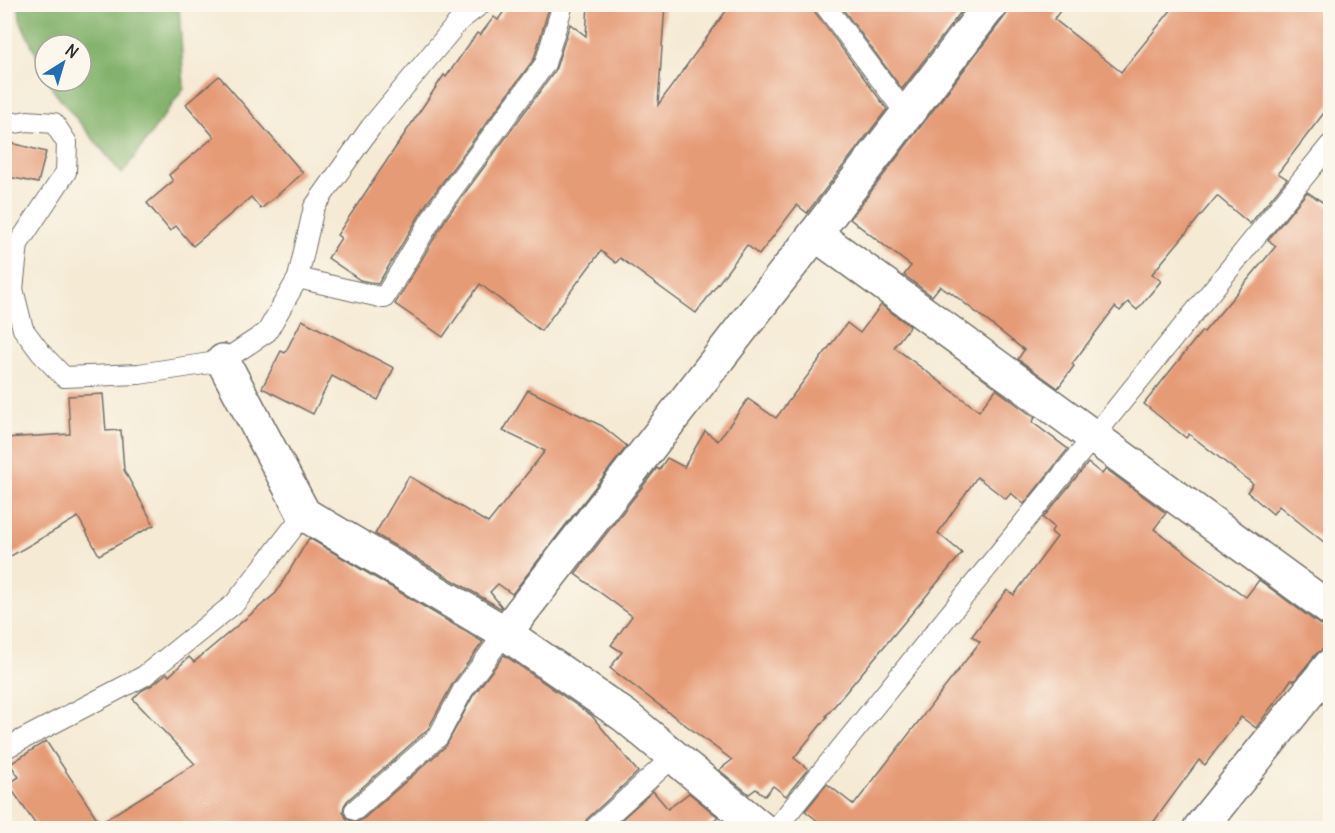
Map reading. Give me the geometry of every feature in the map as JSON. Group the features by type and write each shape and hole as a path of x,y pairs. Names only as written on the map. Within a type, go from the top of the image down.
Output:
{"street":[{"path":"505,633 991,4"},
{"path":"815,234 1330,609"},
{"path":"223,361 304,514 505,633 625,716 760,828"},
{"path":"1200,828 1330,666"}],"lane":[{"path":"4,125 27,121 54,123 67,143 66,172 18,244 14,289 23,328 41,353 64,377 139,374 223,361 267,332 298,278 314,207 371,127 459,21 481,4"},
{"path":"298,278 384,298 437,210 545,64 563,4"},
{"path":"824,4 907,115"},
{"path":"776,828 1330,145"},
{"path":"4,749 144,676 235,603 304,514"},
{"path":"355,810 438,737 463,690 505,633"},
{"path":"595,828 674,756"}],"green space":[{"path":"19,5 179,5 184,88 122,174 55,93 93,93 93,33 33,33 33,48 20,20"}],"building":[{"path":"509,4 544,4 549,8 534,59 427,203 378,284 360,280 328,258 341,238 337,235 444,75 446,77 477,33 480,35 494,17 498,20"},
{"path":"588,4 665,4 658,105 731,4 812,4 814,11 887,109 807,213 797,205 759,255 747,245 696,313 620,258 616,263 601,251 541,331 480,284 443,337 395,304 447,217 555,71 570,24 586,36"},
{"path":"839,4 967,4 902,89"},
{"path":"1009,4 1065,4 1054,19 1121,72 1176,4 1330,4 1330,105 1278,173 1287,179 1250,224 1217,196 1152,274 1161,281 1137,310 1128,302 1120,311 1115,307 1072,364 1074,366 1058,388 1018,359 1024,350 949,291 940,286 932,296 904,275 911,266 850,219 1006,15"},
{"path":"219,76 303,173 261,209 251,197 193,246 176,226 170,231 147,203 173,181 169,175 214,137 186,104"},
{"path":"4,141 46,152 38,183 4,176"},
{"path":"1307,192 1330,207 1330,547 1279,506 1273,514 1247,492 1253,484 1189,434 1186,438 1144,404 1202,331 1204,332 1276,246 1268,240"},
{"path":"881,305 910,326 894,347 979,411 996,389 1035,418 1032,422 1068,449 1024,504 1011,493 1006,499 977,477 938,533 962,553 826,716 794,758 808,769 786,796 773,786 765,796 756,789 749,794 719,770 732,760 610,668 622,652 611,645 632,616 575,574 667,458 684,467 705,431 718,441 748,399 776,418 847,323 860,333"},
{"path":"302,320 394,368 378,400 332,376 313,414 262,388 281,351 285,353"},
{"path":"528,390 602,426 627,446 512,594 498,584 490,592 502,607 500,608 375,534 409,476 488,523 545,451 503,431"},
{"path":"103,394 106,431 121,430 124,470 154,525 99,555 78,517 4,560 4,438 70,434 68,396"},
{"path":"1088,463 1102,474 1106,469 1166,513 1154,529 1246,597 1259,580 1319,624 1330,629 1330,648 1323,649 1316,654 1294,681 1291,680 1256,728 1241,717 1205,765 1199,760 1149,828 827,828 805,811 827,784 854,805 980,642 972,636 1007,590 1014,595 1057,537 1051,532 1054,527 1043,518"},
{"path":"309,538 483,642 453,683 428,729 347,801 343,812 346,818 357,822 363,819 446,746 473,696 504,655 592,716 638,772 587,819 583,828 38,828 8,784 19,777 10,764 46,741 100,823 195,764 133,699 167,673 169,676 189,657 194,662 276,593"},
{"path":"653,791 668,809 689,793 718,817 703,828 612,828"}]}
